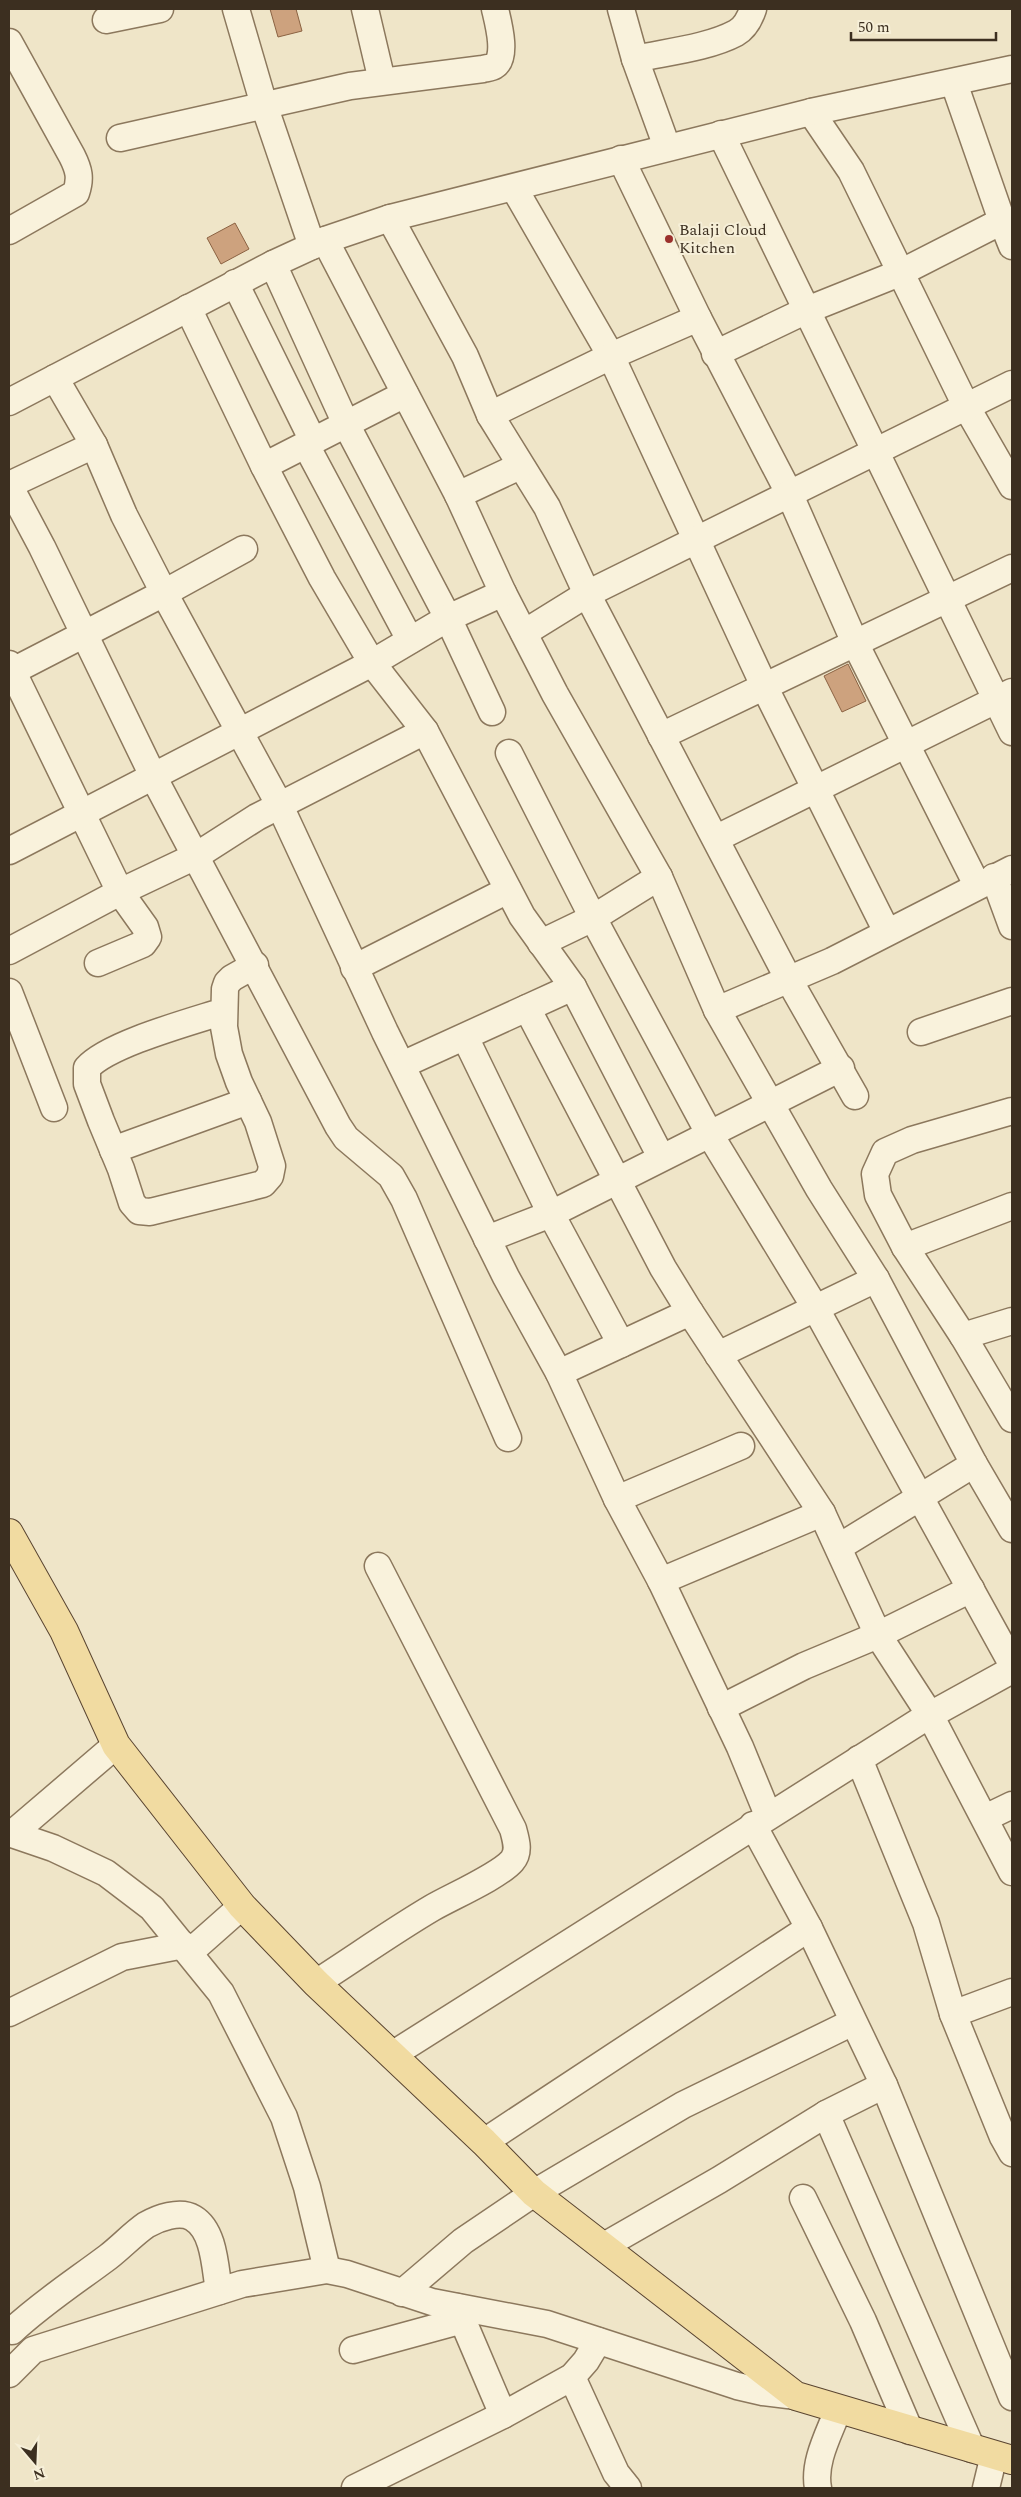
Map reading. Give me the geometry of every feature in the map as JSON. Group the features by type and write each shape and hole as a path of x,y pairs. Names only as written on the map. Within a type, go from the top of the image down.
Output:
{"main road":[{"path":"11,1543 64,1631 116,1745 242,1906 316,1982 484,2142 534,2193 796,2396 993,2455"}],"street":[{"path":"106,20 160,9"},
{"path":"236,9 264,105 319,243 405,394 458,495 503,593 569,719 659,877 717,1010 819,1189 876,1279 974,1464 1012,1529"},
{"path":"365,9 382,81"},
{"path":"120,138 350,86 483,70 496,65 501,57 496,9"},
{"path":"620,9 635,59 667,147"},
{"path":"635,59 712,42 737,33 750,20 753,9"},
{"path":"9,42 72,156 79,172 80,183 76,193 72,196 9,231"},
{"path":"9,402 273,264 319,243 390,218 811,112 954,83 1012,69"},
{"path":"954,83 1012,246"},
{"path":"811,112 851,171 966,406 1012,486"},
{"path":"721,134 786,273 807,310 949,599 1005,695 1012,732"},
{"path":"621,159 715,354 790,496 855,644 904,744 995,877 1012,926"},
{"path":"514,188 611,356 765,688 887,932"},
{"path":"390,218 464,356 490,415 547,507 587,594 661,736 717,838 790,980 856,1096"},
{"path":"715,354 807,310 902,272 1002,221"},
{"path":"273,264 346,424 448,618 492,712"},
{"path":"235,283 309,443 410,640"},
{"path":"188,308 264,466 322,578 372,662 425,731 522,916 573,987 661,1157"},
{"path":"490,415 611,356 698,318"},
{"path":"55,378 94,445 124,515 164,593 280,806 354,968 487,1239 559,1373 617,1499 661,1581 721,1708 761,1820 809,1928 884,2085 1012,2397"},
{"path":"524,633 587,594 695,540 790,496 875,451 1012,384"},
{"path":"264,466 405,394"},
{"path":"94,445 9,485 42,547 153,776 255,965 338,1126 351,1142 391,1176 404,1199 508,1438"},
{"path":"458,495 520,466"},
{"path":"98,963 143,944 148,937 146,927 120,892 10,670 164,593 244,549"},
{"path":"661,736 765,688 1012,568"},
{"path":"11,844 82,814 372,662 448,618 503,593"},
{"path":"717,838 1005,695"},
{"path":"9,950 120,892 196,856 257,817 425,731"},
{"path":"509,754 593,918 710,1133 816,1309 922,1497 1012,1664"},
{"path":"541,943 593,918 659,877"},
{"path":"717,1010 832,961 948,903 995,877"},
{"path":"354,968 508,890"},
{"path":"224,1011 118,1047 94,1060 87,1068 87,1084 132,1203 139,1212 150,1212 263,1184 270,1176 272,1166 258,1122 229,1054 224,1011 227,983 232,978 255,965"},
{"path":"402,1065 465,1038 573,987"},
{"path":"10,997 54,1108"},
{"path":"921,1032 1012,1001"},
{"path":"528,1008 617,1180 690,1312 822,1513 878,1636 930,1715 1012,1872"},
{"path":"465,1038 551,1214 621,1344"},
{"path":"487,1239 551,1214 841,1068"},
{"path":"113,1150 248,1101"},
{"path":"1012,1111 912,1140 885,1152 875,1174 878,1195 905,1247 963,1336 1012,1419"},
{"path":"905,1247 1012,1206"},
{"path":"718,1355 876,1279"},
{"path":"559,1373 690,1312"},
{"path":"963,1336 1012,1321"},
{"path":"617,1499 740,1446"},
{"path":"839,1548 974,1464"},
{"path":"661,1581 822,1513"},
{"path":"316,1982 431,1908 512,1862 517,1852 517,1841 512,1829 378,1566"},
{"path":"721,1708 804,1666 878,1636 971,1589"},
{"path":"392,2055 858,1759 930,1715 1012,1670"},
{"path":"10,1833 116,1745"},
{"path":"858,1759 926,1923 953,2014 1003,2137 1012,2153"},
{"path":"985,1818 1012,1805"},
{"path":"10,1833 53,1848 106,1874 152,1908 221,1993 284,2117 307,2187 328,2270"},
{"path":"9,2013 122,1957 186,1949 242,1906"},
{"path":"484,2142 809,1928"},
{"path":"953,2014 1012,1992"},
{"path":"402,2293 463,2241 534,2193 683,2105 853,2022"},
{"path":"604,2246 719,2180 826,2114 884,2085"},
{"path":"826,2114 993,2455 986,2488"},
{"path":"803,2198 863,2321 910,2431"},
{"path":"33,2350 10,2330 126,2244 146,2225 166,2217 182,2214 193,2217 204,2227 209,2239 219,2291"},
{"path":"9,2374 33,2350 242,2284 328,2270 355,2276 460,2314 547,2324 737,2386 762,2392 796,2396"},
{"path":"353,2350 460,2314"},
{"path":"460,2314 503,2415"},
{"path":"356,2488 503,2415 572,2377 586,2362 598,2340"},
{"path":"572,2377 616,2473 628,2488"},
{"path":"818,2488 816,2475 818,2463 838,2410"}],"building":[{"path":"270,9 296,9 302,31 278,37"},
{"path":"235,223 249,249 221,264 207,238"},
{"path":"848,664 866,701 842,712 824,676"}],"place":[{"name":"Balaji Cloud Kitchen","path":"669,239"}]}
